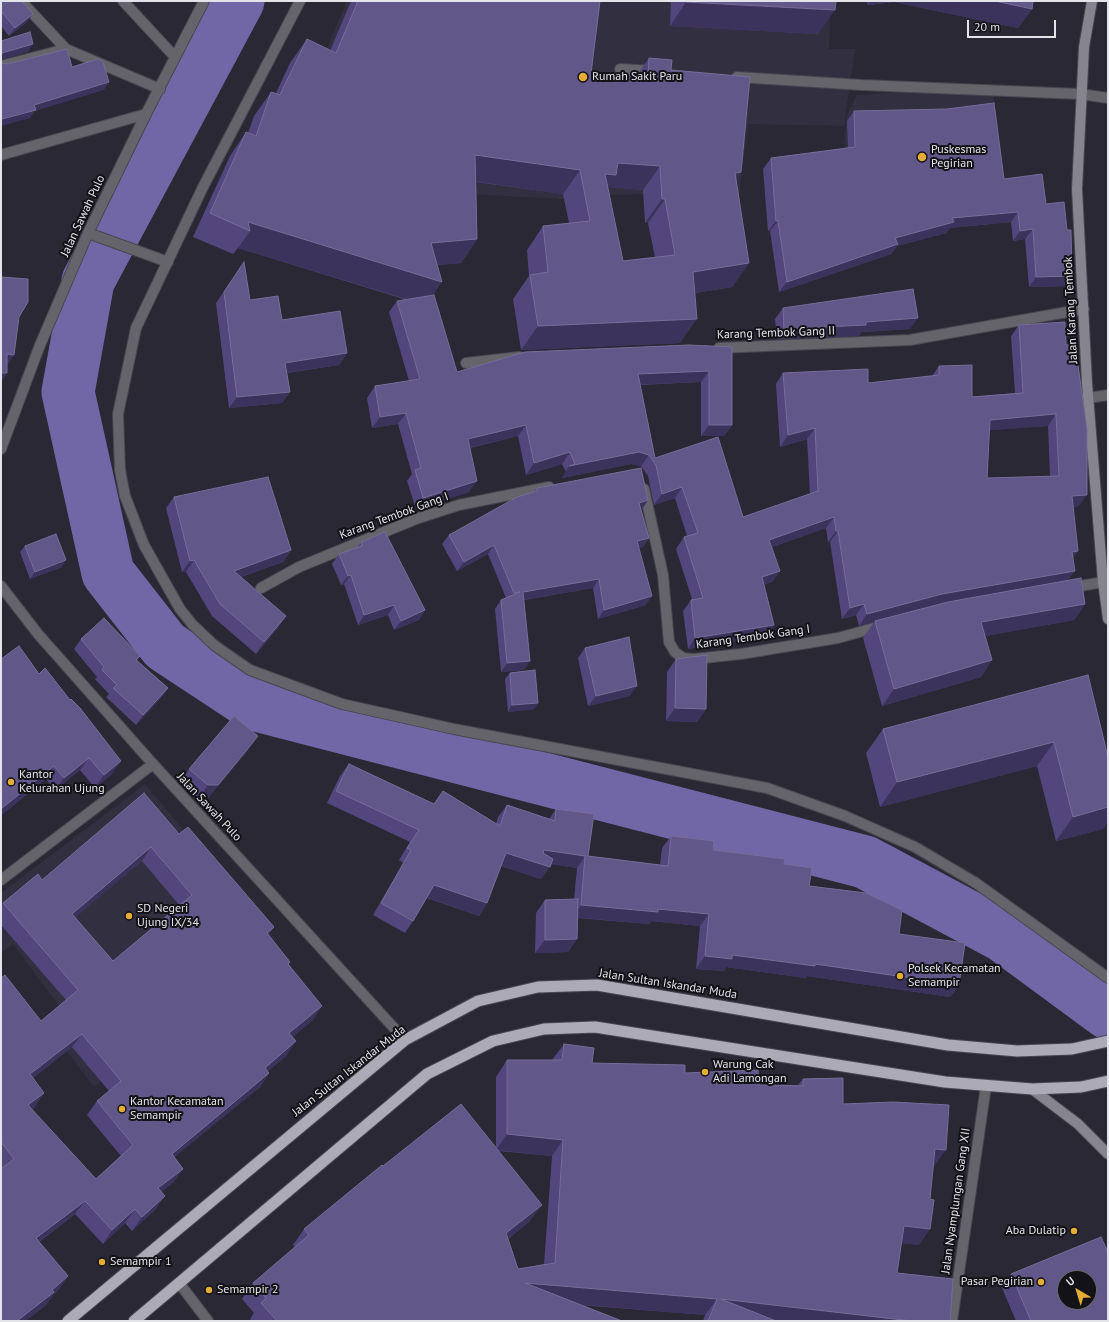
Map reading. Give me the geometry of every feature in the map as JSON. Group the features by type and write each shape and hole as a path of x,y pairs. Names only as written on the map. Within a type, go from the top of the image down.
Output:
{"highway":[{"name":"Jalan Sultan Iskandar Muda","path":"68,1321 405,1040 478,1001 538,987 597,985 948,1045 1017,1051 1072,1049 1108,1041"},
{"path":"134,1321 427,1074 493,1041 544,1029 595,1027 945,1082 1032,1089 1081,1087 1108,1081"}],"main road":[{"name":"Jalan Karang Tembok","path":"1092,1 1084,47 1080,94 1077,189 1088,398 1103,582 1108,618"},
{"path":"1032,1089 1078,1124 1108,1154"}],"street":[{"path":"21,1 66,48 160,88"},
{"path":"123,1 175,57"},
{"name":"Jalan Sawah Pulo","path":"1,448 40,345 88,233 146,114 204,1"},
{"path":"300,1 203,187 136,328 118,414 120,470 125,496 144,545 180,609 192,624 214,645 250,670 342,704 454,729 767,788 845,816 914,847 976,883 1108,978"},
{"path":"1,66 66,48"},
{"path":"620,69 667,72"},
{"path":"729,76 862,85 1080,94 1108,98"},
{"path":"1,155 146,114"},
{"path":"88,233 168,262"},
{"name":"Karang Tembok Gang II","path":"705,349 910,340 1084,309"},
{"path":"466,363 509,357 532,356"},
{"path":"1088,398 1108,395"},
{"name":"Karang Tembok Gang I","path":"642,478 663,575 669,642 675,652 683,658 694,660 741,654 838,638 890,624"},
{"name":"Karang Tembok Gang I","path":"261,588 299,567 416,519 459,505 558,485"},
{"path":"1057,590 1103,582"},
{"name":"Jalan Sawah Pulo","path":"1,586 38,634 153,764 405,1040"},
{"path":"1,880 153,764"},
{"name":"Jalan Nyamplungan Gang XII","path":"952,1321 986,1086"},
{"path":"179,1283 208,1321"}],"shaded area":[{"name":"Rumah Sakit Paru","path":"347,1 831,1 829,49 855,49 844,126 748,124 739,196 674,189 658,194 605,195 600,201 430,192 303,105"},
{"name":"Puskesmas Pegirian","path":"993,86 1000,178 845,189 845,137 847,115 857,95"},
{"name":"SD Negeri Ujung IX/34","path":"145,784 276,940 94,1087 43,1020 59,1006 13,944 1,953 1,893"}],"building":[{"path":"1,1 22,1 33,14 15,28 1,11"},
{"path":"358,1 600,1 591,73 648,76 649,58 672,60 671,70 750,77 741,172 735,173 749,263 693,272 697,319 538,326 530,275 548,272 543,226 590,221 580,170 475,155 477,239 431,243 442,282 248,222 250,231 210,213 246,132 256,136 271,92 280,95 307,39 336,53","holes":["618,163 660,166 662,199 665,199 675,255 623,261 605,174 616,175"]},
{"path":"686,1 836,1 835,10"},
{"path":"995,1 1033,1 1032,9"},
{"path":"30,32 33,44 2,53 1,57 1,41"},
{"path":"67,49 72,67 98,59 103,62 109,82 34,105 36,110 2,119 1,61 2,63 8,64"},
{"path":"994,103 1004,179 1042,174 1046,204 1064,202 1067,230 1071,230 1072,276 1036,277 1033,229 1020,231 1018,212 952,218 954,222 895,238 898,244 787,282 778,221 776,221 771,158 855,147 854,111 947,109"},
{"path":"244,262 250,300 278,296 282,320 340,311 347,353 285,363 290,392 237,397 224,292"},
{"path":"1,277 28,279 28,302 19,317 14,355 7,354 7,373 1,373"},
{"path":"913,289 918,318 866,322 866,325 784,329 783,308"},
{"path":"434,295 457,372 525,352 689,345 732,347 732,425 709,425 709,371 638,374 655,458 718,437 743,517 818,491 815,428 788,435 783,373 868,369 868,383 939,375 939,366 972,365 972,397 1023,393 1019,325 1065,322 1066,345 1075,344 1087,429 1087,495 1072,496 1078,551 1072,552 1075,571 942,594 867,614 864,604 850,608 838,531 836,531 834,517 769,540 780,571 762,577 774,625 695,638 691,600 703,598 684,537 698,533 682,487 662,494 656,465 649,455 639,452 569,466 575,464 570,452 534,463 526,425 468,439 477,481 423,498 415,470 421,468 406,413 380,417 375,386 420,379 397,301","holes":["1056,414 1059,476 987,478 990,420"]},
{"path":"641,468 648,500 639,503 649,538 637,541 652,596 604,610 599,579 523,592 530,661 507,663 501,600 520,592 514,593 494,545 464,562 449,535 517,497 537,491 537,488"},
{"path":"268,477 291,550 234,571 286,616 264,642 220,604 194,560 190,561 174,497"},
{"path":"385,532 425,610 401,621 394,605 364,615 351,575 348,576 339,554 362,546 361,542"},
{"path":"56,534 66,560 35,572 25,546"},
{"path":"1081,578 1085,604 981,622 992,660 894,689 875,621 948,602"},
{"path":"104,618 140,656 136,660 168,688 143,715 113,688 117,685 102,670 104,667 81,639"},
{"path":"629,637 637,686 596,696 585,648"},
{"path":"19,646 39,674 45,668 70,700 71,699 80,708 121,761 104,775 89,758 64,778 54,766 1,809 1,659"},
{"path":"707,655 706,709 675,708 676,659"},
{"path":"535,670 538,703 512,705 510,673"},
{"path":"1088,675 1108,757 1108,807 1073,817 1054,742 897,782 883,729"},
{"path":"234,716 258,736 218,785 208,785 189,769"},
{"path":"349,764 434,804 443,791 500,826 507,805 555,821 556,809 594,814 588,856 668,866 671,836 714,841 713,850 785,859 784,864 812,868 809,886 866,893 902,910 899,934 965,943 959,985 815,964 815,966 732,955 732,959 705,956 709,914 658,909 658,912 581,905 585,856 544,850 543,853 553,859 550,867 506,853 487,903 434,885 413,921 381,903 411,850 407,848 419,830 336,791"},
{"path":"144,793 179,834 188,827 274,927 267,933 290,962 288,964 322,1006 289,1033 296,1041 265,1068 269,1073 172,1154 183,1169 158,1188 165,1196 142,1217 135,1209 112,1230 85,1201 36,1238 68,1276 52,1290 54,1292 17,1321 1,1321 1,1169 14,1159 1,1142 1,978 5,975 41,1021 78,990 3,903 38,874 42,880","holes":["151,847 192,895 113,961 72,914","82,1034 121,1081 97,1101 133,1145 96,1179 28,1105 44,1093 30,1074"]},
{"path":"578,899 577,939 545,940 545,900"},
{"path":"564,1044 594,1048 592,1063 685,1065 685,1073 758,1070 759,1085 803,1086 803,1079 843,1078 843,1104 893,1102 949,1105 946,1150 935,1149 930,1199 934,1200 930,1229 904,1226 897,1273 953,1279 950,1321 912,1321 721,1299 776,1321 708,1321 717,1299 525,1283 622,1321 277,1321 261,1303 266,1298 253,1283 309,1235 304,1229 382,1165 383,1166 461,1104 542,1205 506,1233 518,1269 555,1263 563,1140 507,1134 507,1060 562,1060"},
{"name":"Pasar Pegirian","path":"1101,1237 1108,1252 1108,1321 1031,1321 1011,1274"}],"waterway":[{"path":"238,1 88,281 68,392 108,573 165,646 253,704 865,862 1002,935 1108,1013"}],"place":[{"name":"Rumah Sakit Paru","path":"583,77"},
{"name":"Puskesmas Pegirian","path":"922,157"},
{"name":"Kantor Kelurahan Ujung","path":"11,782"},
{"name":"SD Negeri Ujung IX/34","path":"129,916"},
{"name":"Polsek Kecamatan Semampir","path":"900,976"},
{"name":"Warung Cak Adi Lamongan","path":"705,1072"},
{"name":"Kantor Kecamatan Semampir","path":"122,1109"},
{"name":"Aba Dulatip","path":"1074,1231"},
{"name":"Semampir 1","path":"102,1262"},
{"name":"Pasar Pegirian","path":"1041,1282"},
{"name":"Semampir 2","path":"209,1290"}]}
